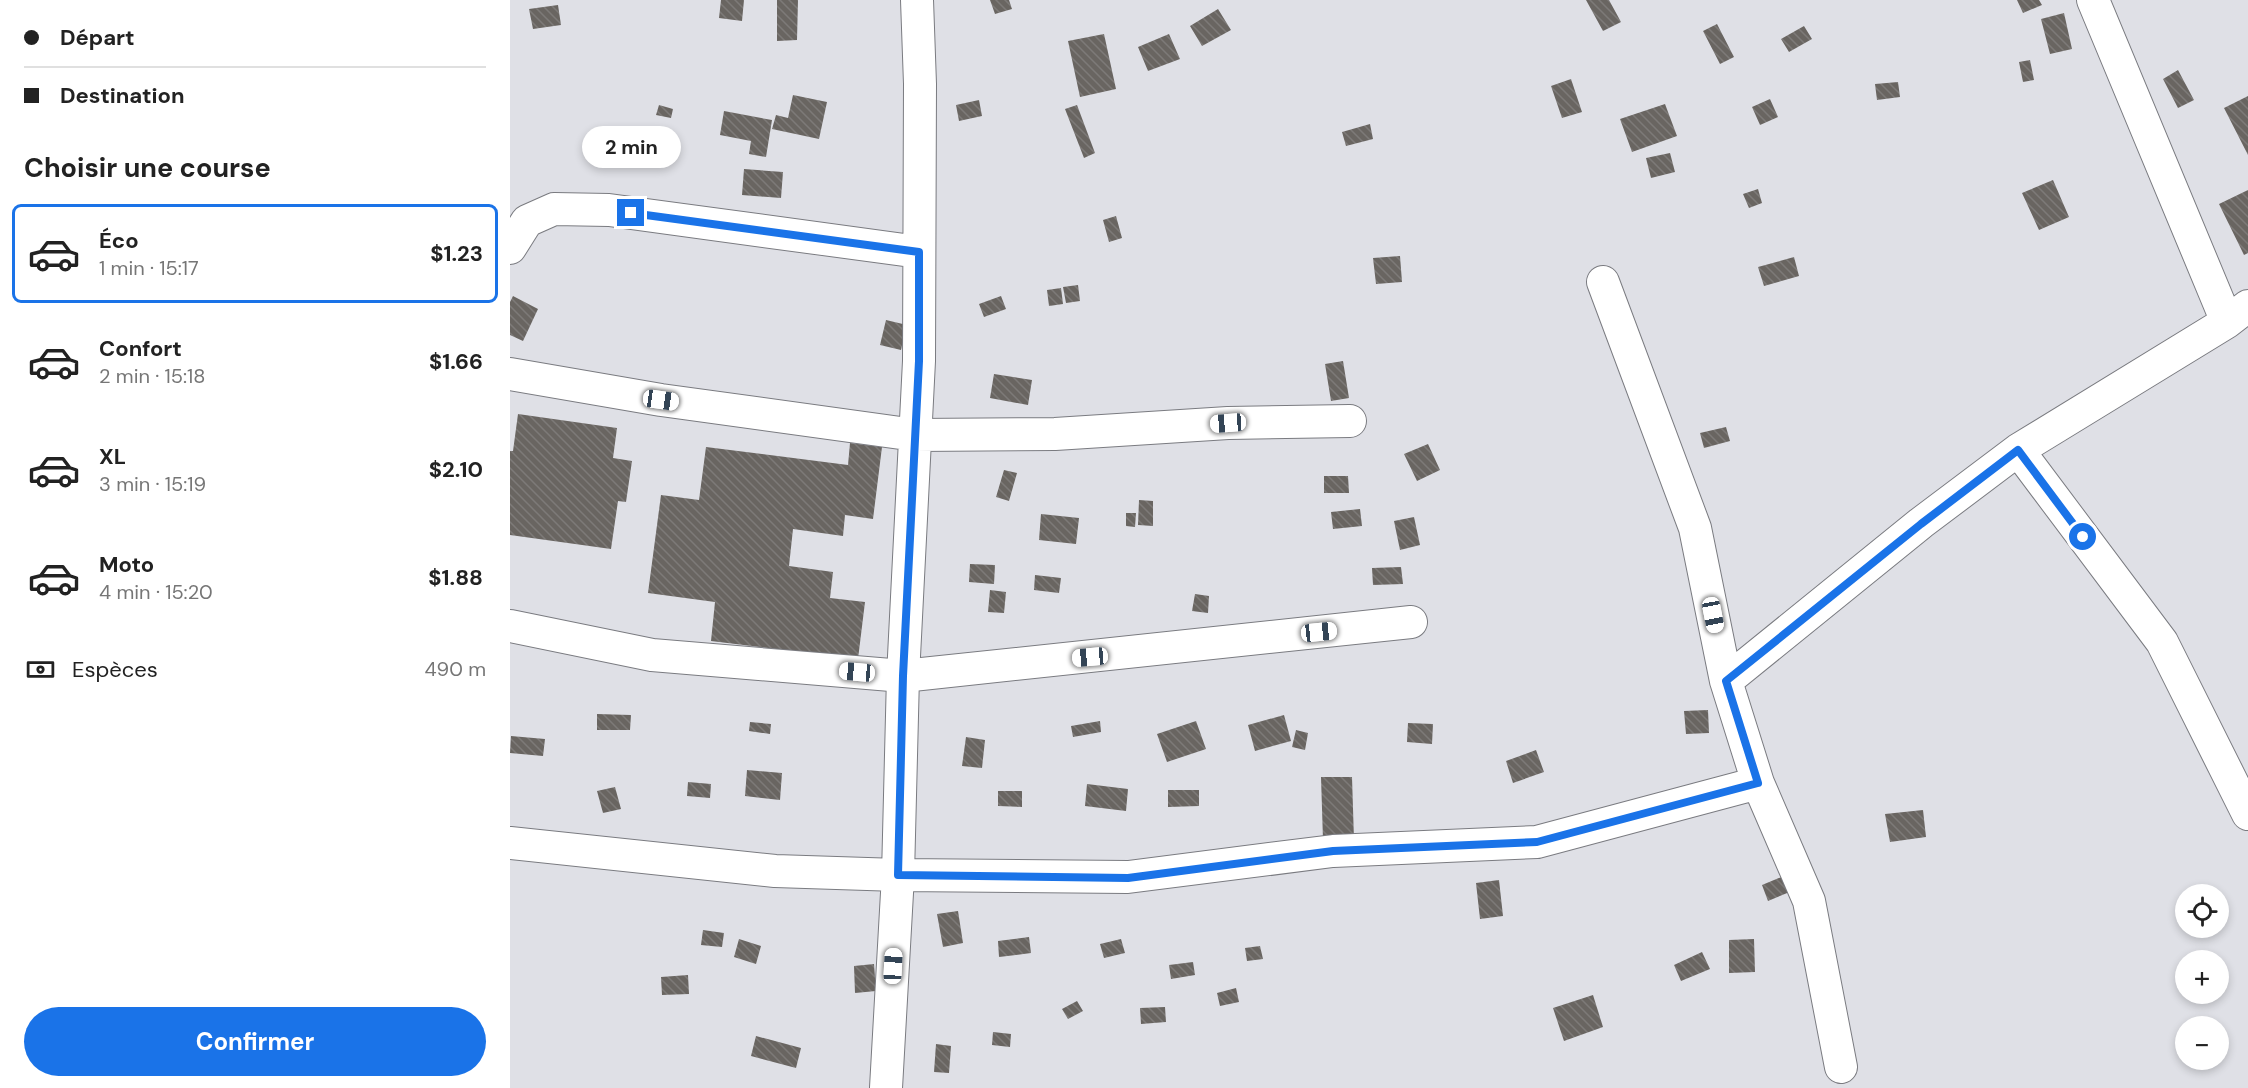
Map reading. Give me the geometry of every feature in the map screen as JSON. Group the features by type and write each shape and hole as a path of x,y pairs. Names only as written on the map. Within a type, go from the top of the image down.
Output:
{"street":[{"path":"886,1088 898,875 903,676 919,361 920,84 917,0"},
{"path":"1726,681 1902,538 2018,450 2237,314 2093,0"},
{"path":"510,248 527,220 554,209 609,210 919,252"},
{"path":"1603,282 1695,528 1726,681 1758,783 1809,901 1841,1067"},
{"path":"510,374 661,400 915,435 1055,434 1228,423 1350,421"},
{"path":"2018,450 2162,642 2248,814"},
{"path":"510,626 652,655 903,676 1411,622"},
{"path":"510,843 775,871 1128,878 1333,851 1537,842 1758,783"}],"building":[{"path":"721,0 744,0 742,21 719,18"},
{"path":"777,0 798,0 797,40 777,41"},
{"path":"990,0 1009,0 1012,9 995,14"},
{"path":"1586,0 1609,0 1621,22 1603,31"},
{"path":"2017,0 2039,0 2042,5 2023,13"},
{"path":"558,5 561,25 533,29 529,9"},
{"path":"1218,9 1231,30 1202,46 1190,26"},
{"path":"2064,13 2072,49 2050,54 2041,19"},
{"path":"1717,24 1734,57 1720,64 1703,31"},
{"path":"1804,26 1812,39 1789,52 1781,39"},
{"path":"1104,34 1116,89 1080,97 1068,41"},
{"path":"1169,34 1180,59 1148,71 1138,47"},
{"path":"2030,60 2034,80 2023,82 2019,62"},
{"path":"2178,70 2194,100 2178,108 2163,79"},
{"path":"1571,79 1582,112 1562,118 1551,86"},
{"path":"1898,82 1900,97 1877,100 1875,84"},
{"path":"793,95 827,102 819,139 772,129 776,115 788,118"},
{"path":"2248,96 2248,155 2224,108"},
{"path":"1770,99 1778,117 1760,125 1752,107"},
{"path":"979,100 982,116 959,121 956,105"},
{"path":"1665,104 1677,136 1632,152 1620,119"},
{"path":"659,105 673,109 671,118 656,115"},
{"path":"1077,105 1095,153 1084,158 1065,109"},
{"path":"724,111 772,120 766,157 749,154 751,141 720,135"},
{"path":"1370,124 1373,139 1346,146 1342,132"},
{"path":"1670,153 1675,172 1651,178 1646,158"},
{"path":"744,169 783,172 781,198 742,195"},
{"path":"2053,180 2069,217 2039,230 2022,193"},
{"path":"1758,189 1762,203 1749,208 1743,194"},
{"path":"2248,190 2248,253 2244,255 2219,204"},
{"path":"1116,216 1122,238 1109,242 1103,220"},
{"path":"1400,256 1402,282 1376,284 1373,258"},
{"path":"1794,257 1799,276 1764,286 1758,267"},
{"path":"1078,285 1080,301 1066,303 1063,287"},
{"path":"1061,288 1063,304 1049,306 1047,290"},
{"path":"513,296 538,309 523,341 510,335 510,302"},
{"path":"1001,296 1006,309 984,317 979,304"},
{"path":"886,320 907,325 901,350 880,345"},
{"path":"1343,361 1349,398 1331,401 1325,364"},
{"path":"994,374 1032,380 1028,405 990,398"},
{"path":"518,414 617,428 613,458 632,461 626,502 618,501 611,549 510,535 510,451 513,451"},
{"path":"1726,427 1730,441 1704,448 1700,433"},
{"path":"850,443 882,447 873,519 845,515 843,536 793,529 789,566 833,572 830,598 865,602 858,659 711,641 715,602 648,593 661,495 699,500 706,447 848,465"},
{"path":"1428,444 1440,470 1417,481 1404,454"},
{"path":"1004,470 1017,473 1009,501 996,497"},
{"path":"1324,476 1348,476 1349,493 1324,493"},
{"path":"1139,500 1153,501 1153,526 1138,525"},
{"path":"1360,509 1362,526 1333,529 1331,512"},
{"path":"1126,513 1136,513 1135,527 1126,526"},
{"path":"1041,514 1079,518 1076,544 1039,540"},
{"path":"1414,517 1420,545 1400,550 1394,521"},
{"path":"970,564 995,565 994,584 969,582"},
{"path":"1401,567 1403,584 1373,585 1372,568"},
{"path":"1035,575 1061,578 1059,593 1034,590"},
{"path":"990,590 1006,592 1004,613 988,612"},
{"path":"1195,594 1209,596 1208,613 1192,611"},
{"path":"1708,710 1709,733 1686,734 1684,711"},
{"path":"597,714 631,715 630,730 597,730"},
{"path":"1284,715 1291,741 1255,751 1248,725"},
{"path":"1100,721 1101,732 1073,737 1071,726"},
{"path":"1196,721 1206,749 1167,762 1157,734"},
{"path":"750,722 771,724 770,734 749,731"},
{"path":"1408,723 1433,724 1432,744 1407,742"},
{"path":"1296,730 1308,733 1305,750 1292,747"},
{"path":"511,736 545,739 543,756 510,753"},
{"path":"966,737 985,740 982,768 962,766"},
{"path":"1536,750 1544,772 1513,783 1506,761"},
{"path":"747,770 782,773 780,800 745,796"},
{"path":"1321,777 1352,777 1354,840 1323,840"},
{"path":"688,782 711,784 710,798 687,796"},
{"path":"1087,784 1128,789 1126,811 1085,806"},
{"path":"615,787 621,809 603,813 597,791"},
{"path":"1168,790 1199,790 1199,806 1168,807"},
{"path":"998,791 1022,791 1022,807 998,806"},
{"path":"1923,810 1926,837 1890,842 1885,814"},
{"path":"1791,873 1797,889 1768,901 1762,885"},
{"path":"1499,880 1503,916 1480,919 1476,883"},
{"path":"958,911 963,943 943,947 937,914"},
{"path":"703,930 724,933 722,947 701,945"},
{"path":"1029,937 1031,953 999,957 998,941"},
{"path":"739,939 761,946 756,964 734,957"},
{"path":"1121,939 1125,953 1104,958 1100,944"},
{"path":"1754,939 1755,972 1729,973 1729,940"},
{"path":"1260,946 1263,959 1247,961 1245,948"},
{"path":"1702,952 1710,969 1681,981 1674,965"},
{"path":"1193,962 1195,975 1171,979 1169,965"},
{"path":"874,964 876,991 855,993 854,966"},
{"path":"688,975 689,994 662,995 661,977"},
{"path":"1236,988 1239,1002 1220,1006 1217,993"},
{"path":"1593,995 1603,1027 1564,1041 1553,1008"},
{"path":"1077,1001 1083,1011 1068,1019 1062,1009"},
{"path":"1165,1007 1166,1022 1141,1024 1140,1008"},
{"path":"993,1032 1011,1034 1010,1047 992,1045"},
{"path":"756,1036 801,1048 796,1068 751,1056"},
{"path":"936,1044 951,1046 949,1073 934,1072"}],"route":[{"path":"631,213 919,252 919,361 903,676 898,875 1128,878 1333,851 1537,842 1758,783 1726,681 1921,524 2018,450 2083,537"}]}
